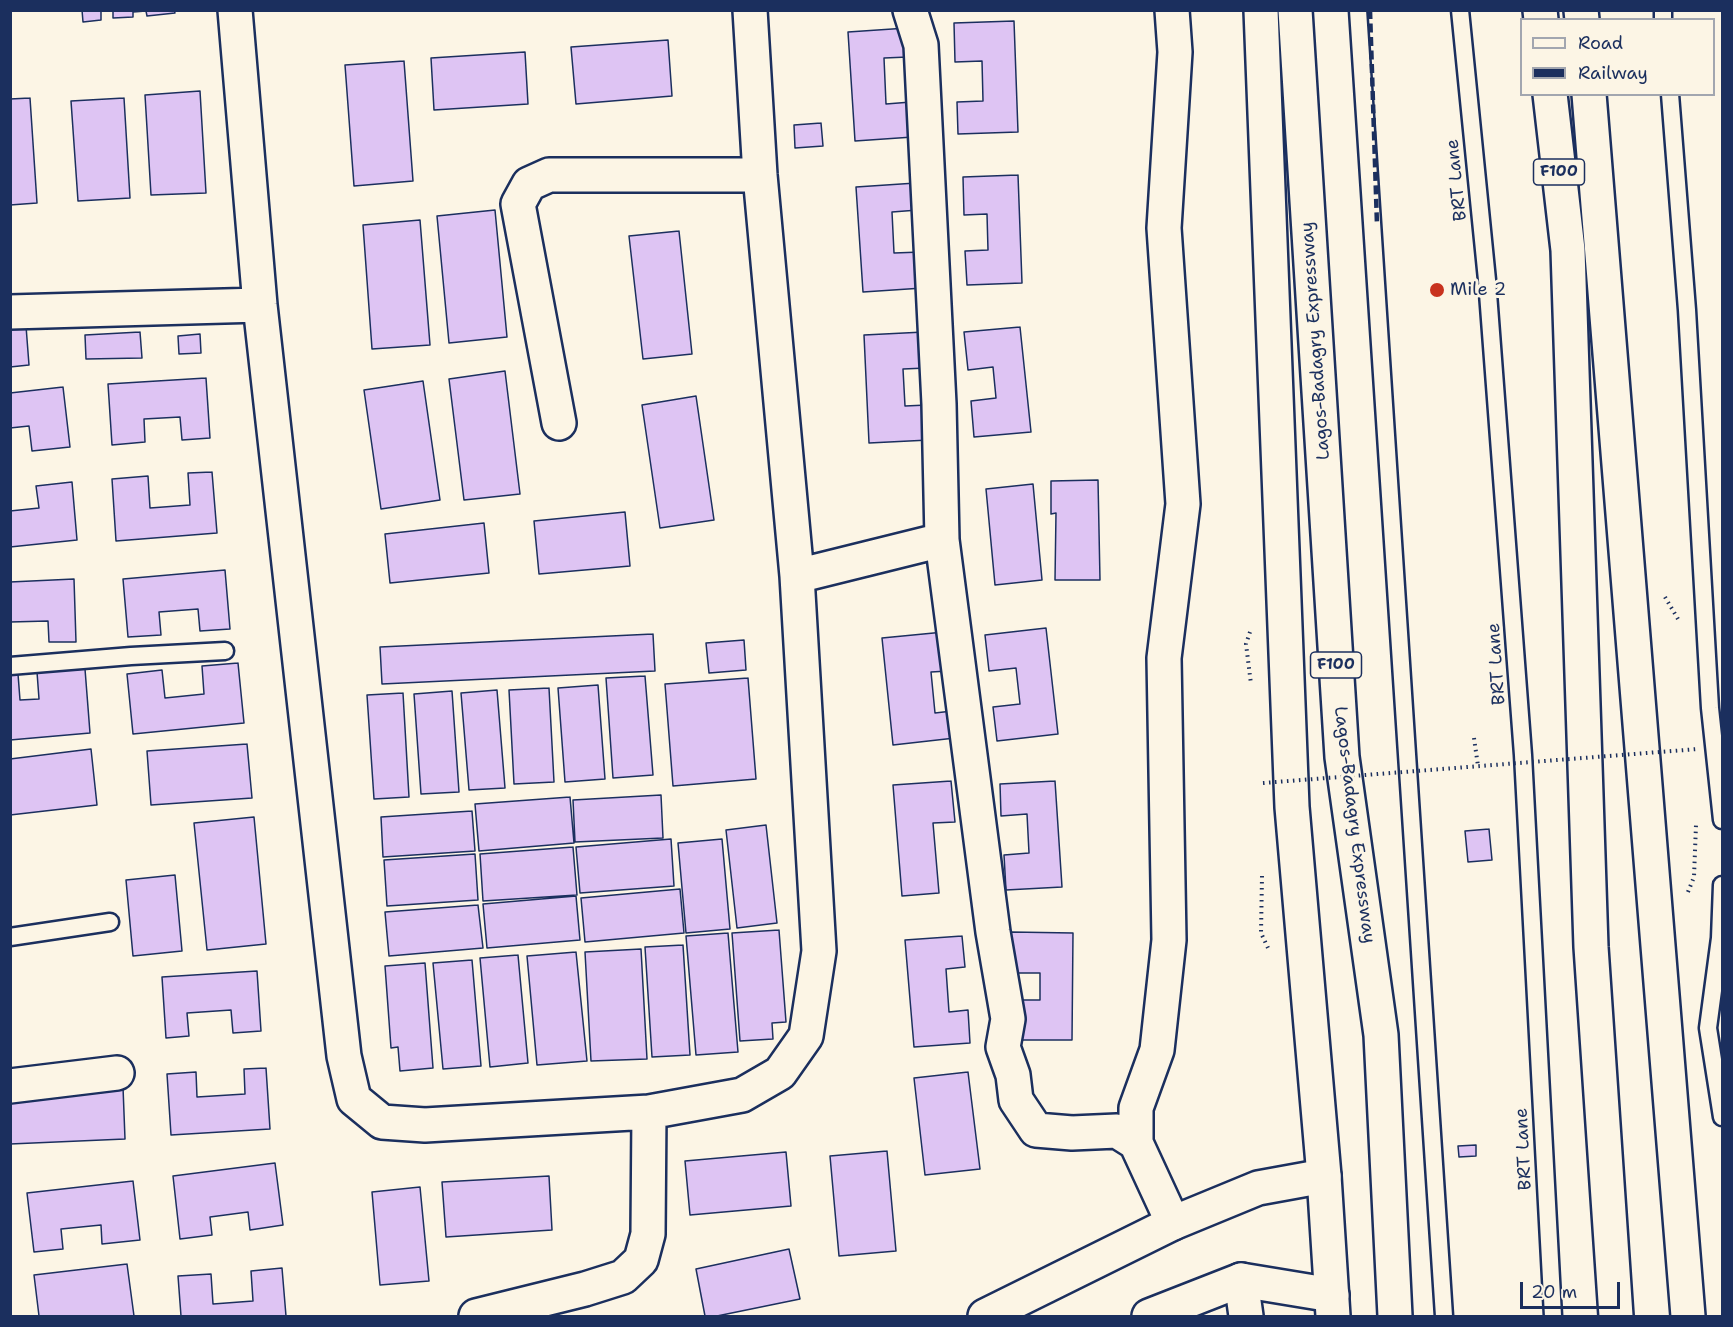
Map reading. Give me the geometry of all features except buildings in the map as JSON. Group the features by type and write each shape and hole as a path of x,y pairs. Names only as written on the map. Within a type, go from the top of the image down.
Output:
{"main road":[{"path":"235,10 260,305 344,1056 354,1099 382,1122 425,1125 649,1112 742,1095 780,1073 806,1036 819,951 797,576 760,175 750,10"},
{"path":"910,10 921,45 939,404 942,540 993,932 1008,1019 1003,1047 1013,1075 1016,1100 1036,1130 1072,1133 1117,1131 1136,1143"},
{"path":"1172,10 1176,52 1164,228 1183,504 1164,658 1169,940 1157,1050 1136,1108 1136,1143 1173,1223"},
{"path":"1149,1317 1241,1280 1333,1306 1292,807 1261,10"},
{"name":"Lagos-Badagry Expressway","path":"1295,10 1342,757 1381,1035 1395,1317"},
{"name":"F100","path":"1550,96 1568,250 1591,947 1616,1317"},
{"path":"1589,96 1688,1317"},
{"path":"559,423 518,204 529,184 549,175 760,175"},
{"path":"10,312 260,305"},
{"path":"797,576 942,540"},
{"path":"10,1086 117,1073"},
{"path":"476,1317 585,1289 623,1276 641,1260 648,1234 649,1112"},
{"path":"985,1317 1173,1223 1258,1188 1324,1176"},
{"path":"1241,1280 1246,1317"}],"lane":[{"path":"1358,10 1444,1317"},
{"name":"BRT Lane","path":"1460,10 1488,292 1523,755 1553,1317"},
{"path":"1670,96 1687,310 1710,708 1722,820"},
{"path":"10,666 225,651"},
{"path":"1722,885 1720,938 1708,1028 1722,1118"},
{"path":"10,937 110,922"}],"path":[{"path":"1474,738 1478,766"},
{"path":"1263,783 1698,749"}],"railway":[{"path":"1370,10 1377,225"}],"place":[{"name":"Mile 2","path":"1437,290"}]}
